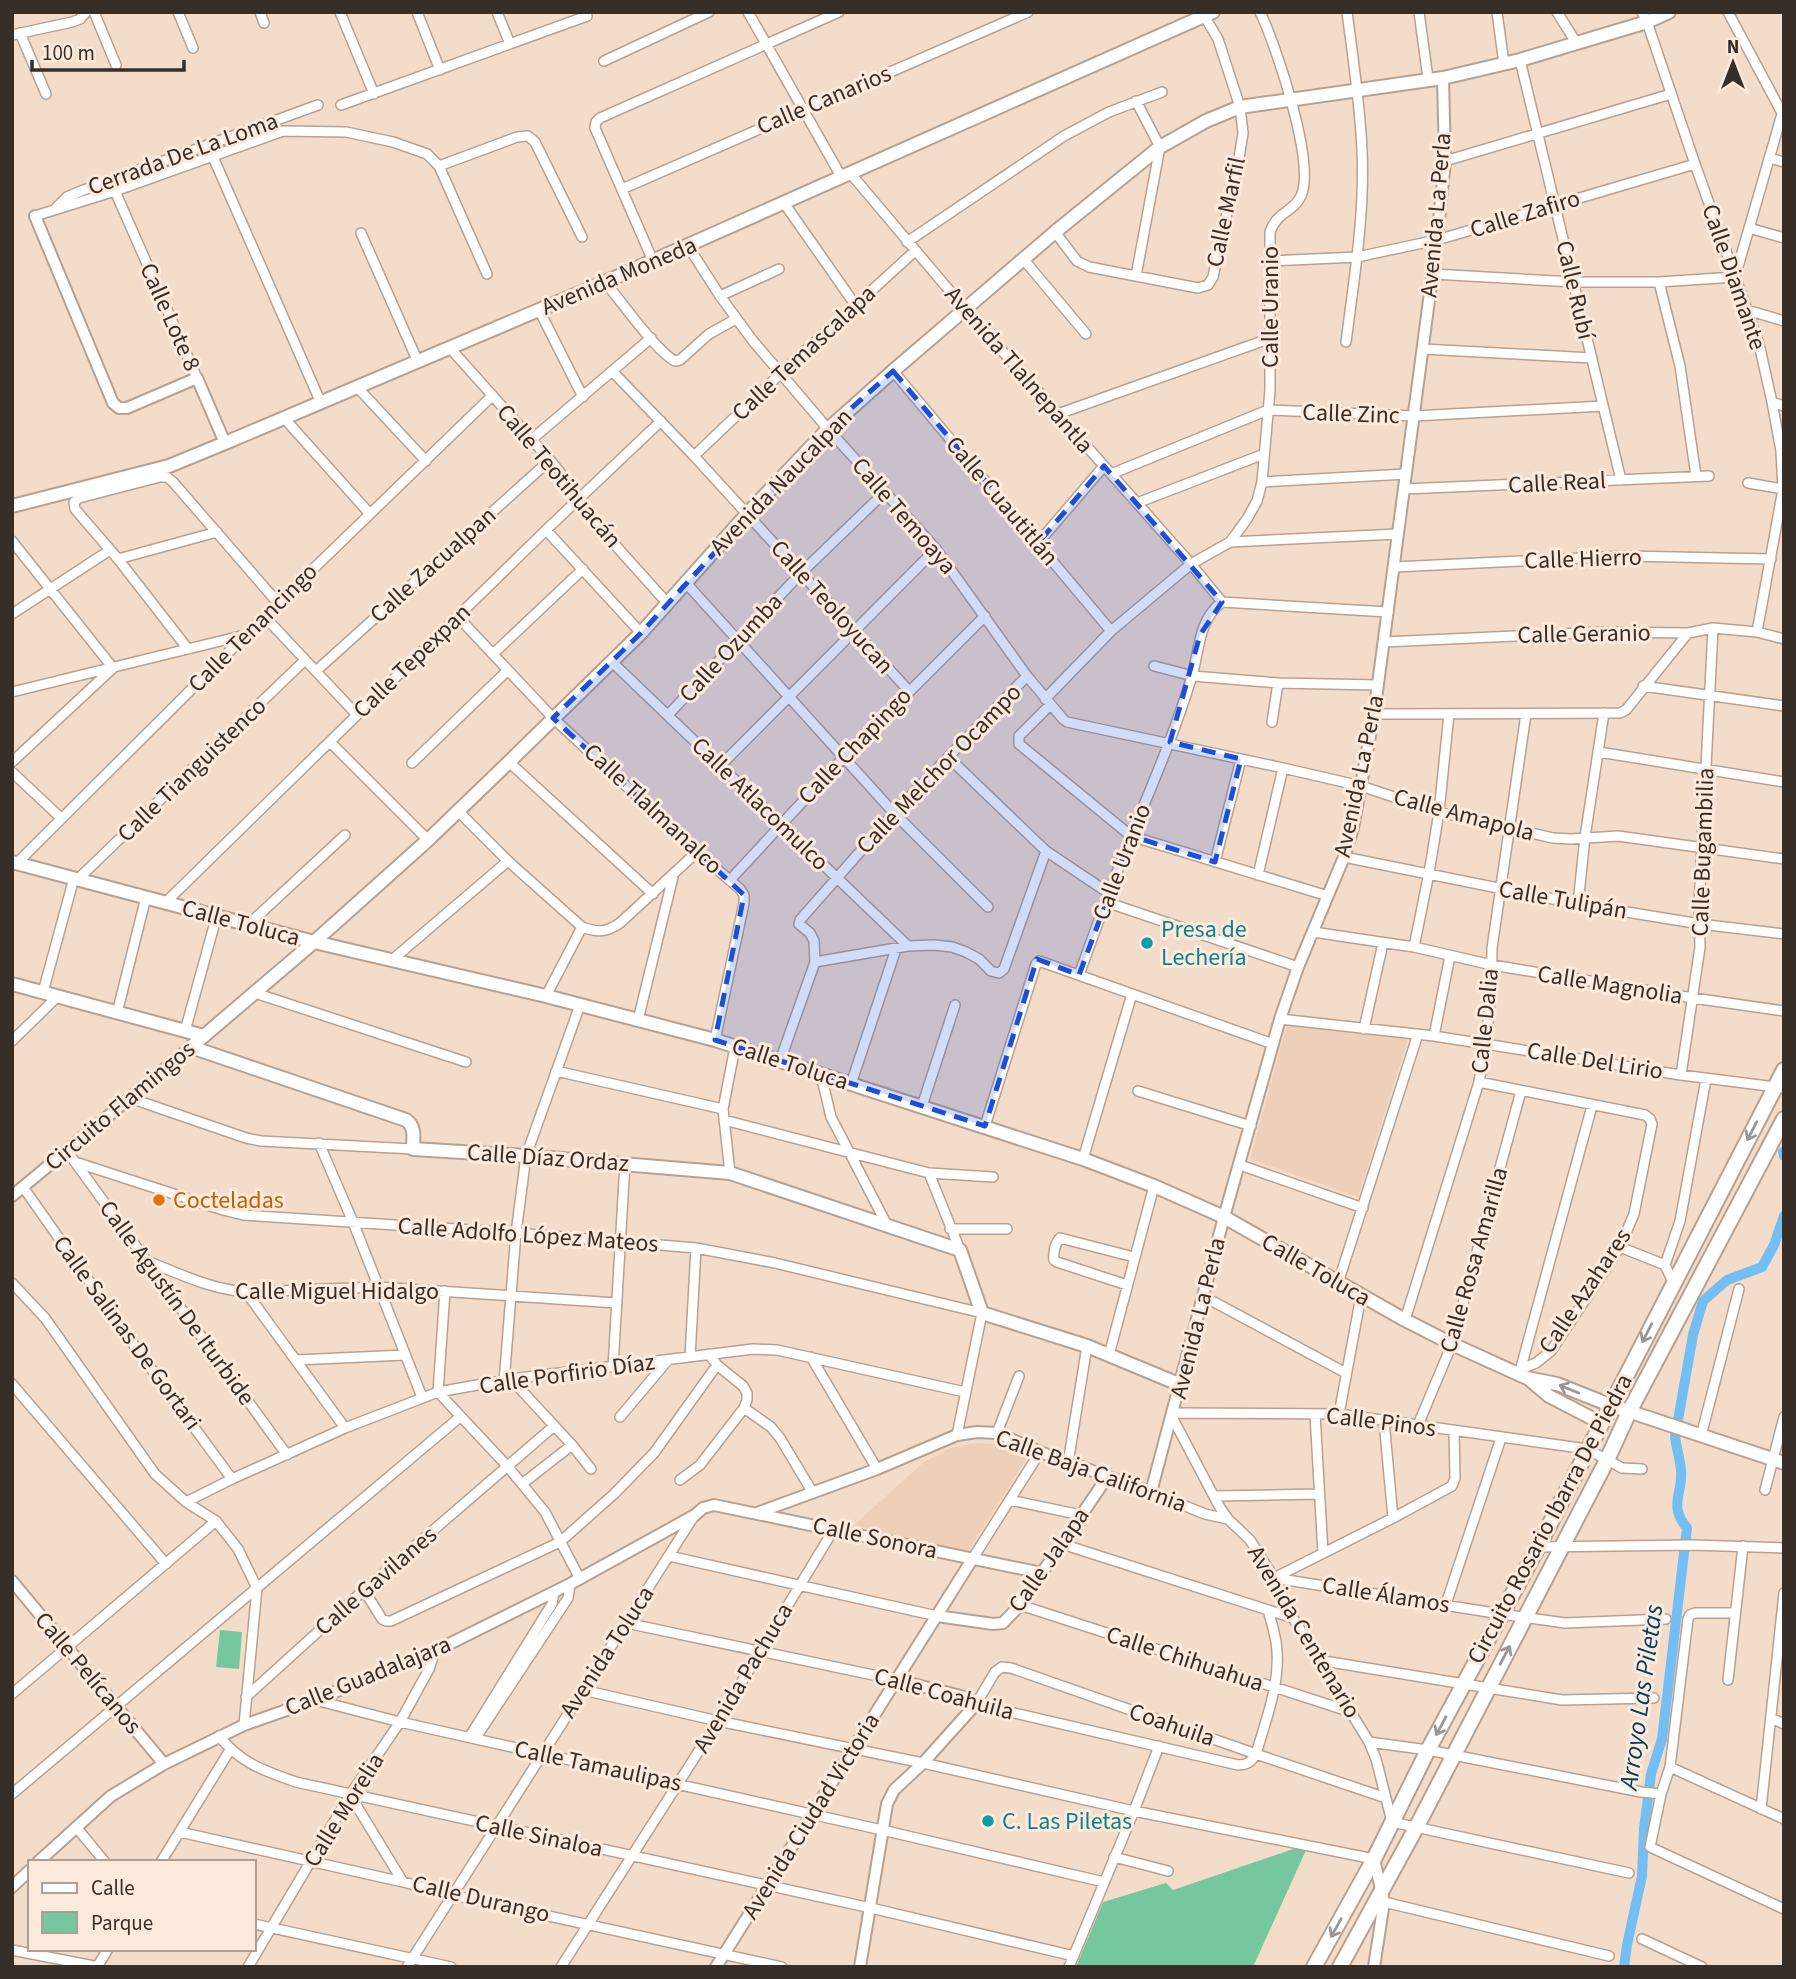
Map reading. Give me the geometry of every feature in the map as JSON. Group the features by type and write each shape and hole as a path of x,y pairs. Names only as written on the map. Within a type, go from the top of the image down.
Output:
{"main road":[{"name":"Avenida Naucalpan","path":"204,1036 428,840 612,662 828,429 1055,232 1160,147 1206,121 1240,107 1443,78 1577,44 1645,17 1669,12"},
{"name":"Avenida Moneda","path":"12,506 169,466 225,443 688,246 1206,13"},
{"name":"Calle Toluca","path":"15,862 314,942 546,996 715,1041 1083,1159 1224,1217 1361,1296 1452,1344 1522,1374 1779,1461"},
{"name":"Circuito Flamingos","path":"12,984 204,1036"},
{"name":"Circuito Flamingos","path":"191,1047 204,1036"},
{"path":"191,1047 406,1121 414,1131 413,1149"},
{"name":"Circuito Rosario Ibarra De Piedra","path":"1314,1967 1374,1859 1428,1750 1538,1547 1673,1282 1779,1088 1784,1070"},
{"path":"1340,1967 1383,1896 1453,1755 1607,1460 1629,1412 1784,1119"},
{"name":"Calle Díaz Ordaz","path":"413,1149 730,1172 960,1250"},
{"path":"960,1250 982,1313"},
{"name":"Calle Adolfo López Mateos","path":"982,1313 1087,1346 1181,1385"},
{"name":"Calle Toluca","path":"1522,1374 1549,1396 1601,1423"}],"street":[{"path":"46,94 16,34 72,22 80,19 86,12"},
{"path":"94,12 116,65"},
{"path":"178,12 193,48"},
{"path":"260,12 264,23"},
{"path":"340,12 374,94"},
{"path":"417,12 440,70"},
{"path":"497,12 510,44"},
{"path":"604,61 709,12"},
{"name":"Avenida Tlalnepantla","path":"748,12 846,176 1191,564"},
{"path":"653,261 595,128 596,122 839,12"},
{"name":"Calle Canarios","path":"622,189 1028,12"},
{"name":"Calle Uranio","path":"1230,542 1247,519 1262,482 1271,338 1270,232 1279,215 1294,206 1301,195 1304,178 1300,138 1290,99 1260,12"},
{"path":"1346,342 1362,192 1357,90 1347,12"},
{"path":"1419,12 1428,79"},
{"path":"1497,12 1504,64"},
{"path":"1557,12 1577,44"},
{"path":"1433,274 1573,282 1659,282 1735,277 1783,110 1728,12"},
{"name":"Calle Marfil","path":"1055,232 1077,261 1089,267 1198,288 1208,285 1213,277 1242,133 1240,107 1206,13"},
{"path":"341,105 510,44 574,16 586,14"},
{"name":"Calle Diamante","path":"1645,17 1759,344 1781,451 1783,503 1757,632"},
{"name":"Calle Rubí","path":"1520,60 1620,480"},
{"name":"Avenida La Perla","path":"1151,1492 1280,1019 1298,967 1345,857 1353,828 1374,714 1433,274 1445,161 1443,78"},
{"path":"907,242 1064,136 1109,112 1162,92"},
{"path":"1445,161 1671,94"},
{"path":"1136,101 1160,147 1136,276"},
{"name":"Cerrada De La Loma","path":"52,211 67,197 81,191 318,105"},
{"path":"274,121 284,131 346,132 393,142 427,155 439,166 487,274"},
{"name":"Cerrada De La Loma","path":"35,216 115,191 284,131"},
{"path":"439,166 517,137 528,136 536,142 582,237"},
{"path":"213,157 321,403"},
{"path":"1769,158 1784,162"},
{"name":"Calle Zafiro","path":"1270,261 1357,257 1437,240 1695,164"},
{"name":"Calle Lote 8","path":"115,191 225,443"},
{"path":"784,203 856,306"},
{"path":"35,216 113,403 119,408 127,408 197,378"},
{"path":"1749,228 1784,237"},
{"path":"361,233 418,362"},
{"name":"Calle Temoaya","path":"688,246 736,319 828,429 936,549 1027,676 1067,722"},
{"name":"Calle Temascalapa","path":"694,456 915,251"},
{"path":"1024,260 1086,334"},
{"path":"720,296 779,269"},
{"path":"605,282 651,338 675,361 680,360 709,334 736,319"},
{"path":"1659,282 1681,366 1696,476"},
{"path":"540,310 583,397"},
{"path":"1747,310 1784,321"},
{"path":"531,440 651,338"},
{"path":"1058,414 1271,338"},
{"name":"Calle Teotihuacán","path":"450,348 550,460 573,489 582,508 667,604"},
{"path":"1423,349 1592,358"},
{"name":"Calle Teoloyucan","path":"612,371 694,456 909,691"},
{"name":"Calle Cuautitlán","path":"893,371 1111,631"},
{"path":"357,387 426,461"},
{"name":"Calle Tenancingo","path":"15,862 492,396"},
{"path":"1772,402 1784,406"},
{"name":"Calle Zinc","path":"1108,470 1268,410 1414,416 1603,406"},
{"path":"284,418 370,514"},
{"name":"Calle Tepexpan","path":"165,903 661,421"},
{"path":"1137,503 1264,454"},
{"name":"Calle Zacualpan","path":"316,671 550,460"},
{"path":"1038,543 1108,470"},
{"path":"1262,482 1406,474"},
{"name":"Calle Real","path":"1404,489 1709,476"},
{"path":"188,649 75,509 75,502 79,498 167,477 278,603"},
{"path":"1748,483 1783,489"},
{"name":"Calle Ozumba","path":"668,715 801,573 885,492"},
{"path":"546,530 641,633"},
{"path":"118,559 217,532"},
{"path":"1230,542 1398,534"},
{"path":"12,541 113,668"},
{"name":"Calle Melchor Ocampo","path":"1048,702 1111,631 1191,564 1230,542"},
{"path":"720,766 936,549"},
{"path":"12,614 110,550"},
{"name":"Calle Hierro","path":"1394,567 1626,556 1771,559"},
{"path":"1191,564 1223,602 1388,612"},
{"path":"493,654 583,569"},
{"path":"687,583 894,813 988,907"},
{"name":"Calle Uranio","path":"1079,975 1130,836 1170,742 1193,676 1200,635 1208,616 1223,602"},
{"name":"Calle Chapingo","path":"730,880 844,757 985,616"},
{"path":"265,617 357,715"},
{"name":"Calle Tlalmanalco","path":"458,617 553,718 744,895 715,1041"},
{"name":"Calle Geranio","path":"1384,642 1603,632 1688,633 1713,628 1757,632 1784,639"},
{"name":"Calle Bugambilia","path":"1681,1075 1700,947 1699,905 1713,628"},
{"path":"1374,714 1624,712 1688,633"},
{"path":"12,692 248,635"},
{"name":"Calle Tianguistenco","path":"76,878 305,660"},
{"name":"Calle Atlacomulco","path":"612,662 908,946"},
{"path":"1154,666 1193,676 1278,683 1378,685"},
{"path":"12,762 113,668"},
{"path":"412,763 508,670"},
{"name":"Calle Melchor Ocampo","path":"815,961 814,940 799,924 800,920 894,813 1027,676"},
{"path":"1272,722 1278,683"},
{"path":"1643,686 1784,706"},
{"path":"1048,702 1019,736 1019,744 1130,836 1328,896"},
{"path":"1578,904 1585,837 1604,713"},
{"path":"1413,947 1439,812 1449,714"},
{"name":"Calle Dalia","path":"1405,1320 1479,1082 1492,984 1492,948 1526,714"},
{"name":"Calle Amapola","path":"1067,722 1170,742 1361,786 1439,812 1553,838 1618,836 1784,859"},
{"path":"330,742 428,840"},
{"path":"1599,752 1784,782"},
{"path":"949,758 1046,851 1108,898 1298,967"},
{"path":"1215,862 1241,759"},
{"path":"509,762 653,894"},
{"path":"1258,875 1283,768"},
{"path":"12,772 61,818"},
{"path":"458,811 508,861 582,927 592,931 601,932 620,923 697,852"},
{"path":"249,923 345,835"},
{"path":"780,1061 815,961 908,946 934,945 952,947 979,959 991,971 1003,972 1046,851"},
{"name":"Calle Tulipán","path":"1345,857 1578,904 1700,924 1784,934"},
{"path":"392,960 508,861"},
{"path":"638,1020 673,875"},
{"path":"43,992 76,878"},
{"path":"117,1013 146,897"},
{"path":"184,1031 216,915"},
{"path":"546,996 582,927"},
{"name":"Calle Magnolia","path":"1313,932 1413,947 1492,965 1784,1011"},
{"path":"1364,1029 1383,943"},
{"path":"851,1084 896,948"},
{"path":"1434,1036 1450,956"},
{"path":"985,1126 1039,961 1273,1044"},
{"path":"255,993 466,1062"},
{"path":"1083,1159 1132,994"},
{"path":"12,1041 57,997"},
{"path":"580,1005 526,1156 510,1297 507,1380 572,1445 591,1469"},
{"path":"922,1106 955,1005"},
{"name":"Calle Del Lirio","path":"1280,1019 1434,1036 1779,1088"},
{"path":"1338,1283 1418,1034"},
{"name":"Circuito Flamingos","path":"12,1196 191,1047"},
{"path":"730,1172 723,1109 735,1047"},
{"path":"556,1071 723,1109"},
{"path":"821,1075 831,1117 887,1225"},
{"path":"1665,1265 1680,1221 1706,1079"},
{"path":"1479,1082 1592,1106 1522,1374"},
{"path":"1138,1091 1251,1126"},
{"name":"Calle Rosa Amarilla","path":"1418,1425 1452,1344 1521,1091"},
{"name":"Calle Díaz Ordaz","path":"130,1098 261,1141 413,1149"},
{"name":"Calle Azahares","path":"1522,1374 1550,1351 1620,1247 1634,1213 1652,1125 1650,1119 1645,1115 1592,1106"},
{"path":"724,1120 929,1173 993,1177"},
{"path":"319,1143 422,1397"},
{"name":"Calle Agustín De Iturbide","path":"67,1150 287,1455"},
{"name":"Calle Adolfo López Mateos","path":"75,1162 243,1215 696,1248 982,1313"},
{"path":"613,1367 625,1163"},
{"path":"1240,1165 1363,1209"},
{"path":"929,1173 960,1250"},
{"path":"1109,1354 1154,1186"},
{"name":"Calle Salinas De Gortari","path":"23,1187 232,1479"},
{"path":"950,1229 1007,1229"},
{"path":"1127,1285 1057,1262 1054,1256 1057,1241 1060,1238 1134,1257"},
{"path":"1697,1238 1717,1247"},
{"path":"1620,1247 1665,1265 1673,1282"},
{"path":"690,1357 696,1248"},
{"name":"Calle Miguel Hidalgo","path":"147,1261 226,1291 379,1287 617,1303"},
{"path":"12,1283 45,1318 155,1474 186,1502 216,1521 238,1549 257,1588 244,1725"},
{"path":"1701,1436 1739,1289"},
{"path":"445,1291 438,1392 508,1467 545,1512 575,1582 568,1598 472,1739"},
{"path":"12,1298 21,1292"},
{"path":"246,1292 345,1429"},
{"path":"1203,1296 1346,1373"},
{"path":"1339,1414 1361,1296"},
{"path":"957,1435 982,1313"},
{"path":"1068,1462 1087,1346"},
{"name":"Calle Porfirio Díaz","path":"186,1502 232,1479 422,1397 507,1380 753,1349 777,1350 965,1392"},
{"path":"680,1480 700,1465 744,1408 747,1400 743,1386 717,1365 709,1354"},
{"path":"296,1360 405,1355"},
{"path":"811,1357 877,1469"},
{"path":"620,1417 668,1360"},
{"path":"364,1590 386,1622 560,1542 614,1494 654,1453 717,1365"},
{"path":"997,1433 1019,1376"},
{"path":"12,1384 166,1563"},
{"path":"744,1408 771,1427 780,1438 813,1493"},
{"path":"1315,1414 1323,1553"},
{"name":"Calle Pinos","path":"1173,1415 1339,1414 1587,1450 1622,1468 1642,1469"},
{"name":"Avenida Centenario","path":"1173,1415 1214,1496 1228,1519 1251,1540 1274,1578 1293,1618 1369,1742 1392,1822"},
{"path":"12,1794 460,1417"},
{"path":"1765,1490 1779,1461 1784,1417"},
{"path":"1384,1420 1393,1518"},
{"name":"Calle Gavilanes","path":"246,1697 364,1590 554,1426"},
{"path":"1274,1578 1452,1486 1455,1478 1454,1431"},
{"name":"Calle Baja California","path":"757,1513 877,1469 957,1435 977,1432 997,1433 1040,1452 1205,1514 1228,1519"},
{"path":"1446,1604 1501,1438"},
{"path":"522,1484 572,1445"},
{"name":"Avenida Ciudad Victoria","path":"716,1967 1040,1452"},
{"name":"Calle Jalapa","path":"937,1616 1003,1623 1020,1605 1108,1476"},
{"path":"1214,1496 1318,1494"},
{"name":"Calle Baja California","path":"1010,1500 1081,1515"},
{"name":"Calle Sonora","path":"708,1505 714,1504 1042,1573"},
{"name":"Calle Guadalajara","path":"40,1860 111,1796 164,1764 244,1725 315,1700 435,1651 575,1582 695,1515 708,1505"},
{"name":"Avenida Toluca","path":"409,1963 695,1515"},
{"path":"12,1694 216,1521"},
{"name":"Avenida Pachuca","path":"561,1967 718,1721 834,1530"},
{"path":"1062,1544 1293,1618"},
{"path":"1538,1547 1692,1545 1784,1548"},
{"path":"1728,1680 1743,1546"},
{"path":"669,1556 937,1616"},
{"name":"Calle Álamos","path":"1274,1578 1525,1618 1577,1623 1666,1619"},
{"name":"Calle Pelícanos","path":"12,1581 164,1764"},
{"path":"472,1739 552,1604 554,1592"},
{"path":"1761,1809 1771,1718 1780,1667 1784,1593"},
{"name":"Calle Chihuahua","path":"1020,1605 1352,1713"},
{"path":"1256,1754 1274,1688 1276,1667 1276,1643 1268,1610"},
{"path":"1735,1614 1695,1614 1688,1619 1670,1766 1658,1794 1650,1847 1784,1909"},
{"name":"Calle Coahuila","path":"626,1623 897,1680 965,1697 976,1704 1238,1765 1252,1761 1256,1754"},
{"name":"Calle Morelia","path":"248,1967 351,1795 400,1722 429,1669 435,1651"},
{"path":"1318,1660 1562,1700 1654,1698"},
{"name":"Coahuila","path":"976,1704 995,1672 1002,1667 1011,1668 1386,1798"},
{"path":"583,1690 1134,1811 1374,1859 1383,1896 1374,1967"},
{"name":"Calle Tamaulipas","path":"315,1700 472,1739 1104,1882"},
{"path":"860,1967 887,1804 894,1790 923,1763 976,1704"},
{"path":"1771,1718 1784,1724"},
{"name":"Calle Sinaloa","path":"219,1736 230,1749 251,1764 296,1782 1074,1955"},
{"path":"1369,1742 1428,1750 1658,1794"},
{"path":"1069,1967 1159,1746"},
{"path":"162,1860 230,1749"},
{"path":"1670,1766 1784,1819"},
{"path":"351,1795 403,1882"},
{"path":"1392,1822 1629,1873"},
{"path":"76,1827 103,1860"},
{"name":"Calle Durango","path":"180,1832 782,1967"},
{"path":"1115,1857 1168,1871"},
{"path":"12,1887 27,1875"},
{"path":"1383,1896 1609,1955"},
{"path":"256,1924 409,1963 451,1967"},
{"path":"1642,1938 1702,1967"},
{"path":"12,1950 98,1967 107,1951"}],"highlighted area":[{"path":"893,371 1038,543 1104,466 1222,602 1200,635 1170,742 1241,759 1215,862 1131,836 1079,975 1037,959 985,1126 715,1040 744,895 553,718 641,633 828,429"}],"shaded area":[{"path":"1287,1025 1408,1039 1358,1197 1250,1159"},
{"path":"976,1443 1007,1445 1029,1455 967,1553 854,1525 924,1462 953,1447"}],"green space":[{"path":"220,1630 242,1632 239,1669 216,1667"},
{"path":"1299,1847 1306,1850 1253,1967 1076,1967 1103,1902 1166,1883 1173,1890"}],"waterway":[{"name":"Arroyo Las Piletas","path":"1783,1152 1784,1156"},
{"name":"Arroyo Las Piletas","path":"1678,1420 1693,1335 1703,1301 1727,1280 1762,1267 1774,1245 1784,1216"},
{"name":"Arroyo Las Piletas","path":"1624,1967 1642,1876 1644,1829 1651,1774 1662,1739 1687,1528 1681,1520 1677,1506 1681,1470 1675,1436"}],"place":[{"name":"Presa de Lechería","path":"1147,943"},
{"name":"Cocteladas","path":"159,1200"},
{"name":"C. Las Piletas","path":"988,1821"}]}
